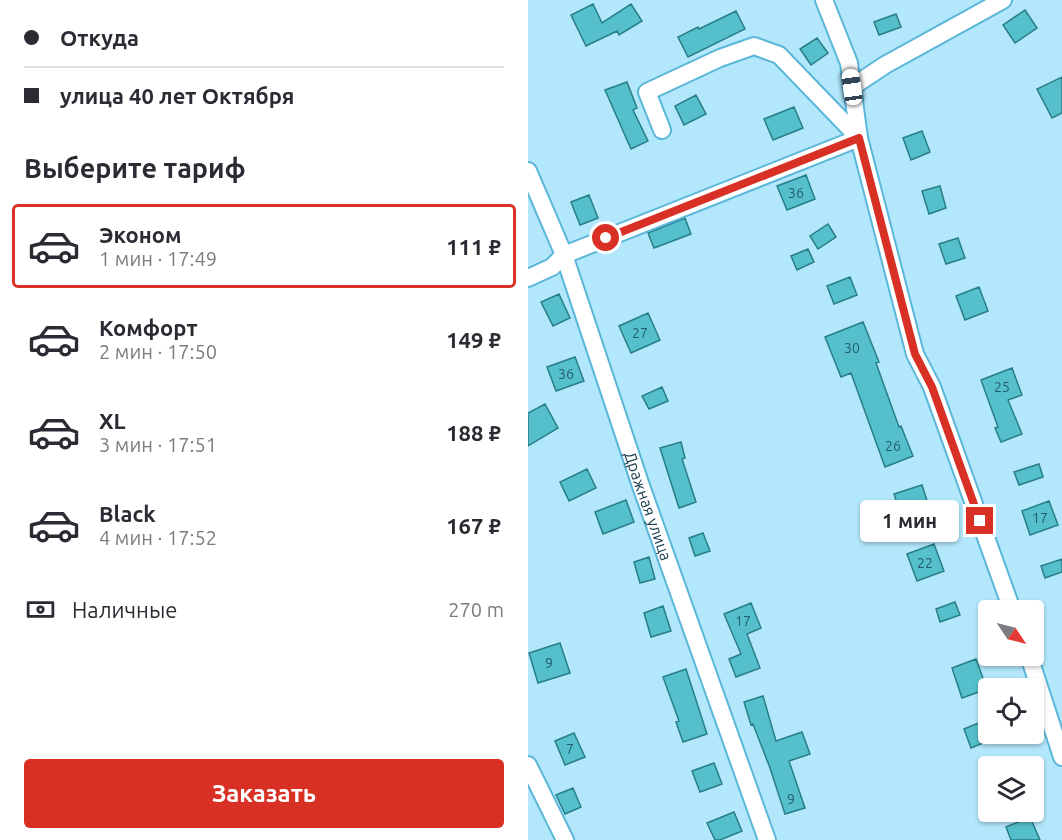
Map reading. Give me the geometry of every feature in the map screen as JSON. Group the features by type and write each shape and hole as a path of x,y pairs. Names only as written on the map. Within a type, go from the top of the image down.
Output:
{"street":[{"path":"824,0 849,63 859,138 915,354 932,387 1008,600"},
{"path":"852,87 885,65 1003,0"},
{"path":"663,130 647,92 720,58 754,46 779,55 859,138"},
{"path":"528,278 552,267 564,255 859,138"},
{"name":"Дражная улица","path":"528,171 564,255 641,486 767,840"},
{"path":"1032,666 1062,757"},
{"path":"528,765 565,840"}],"building":[{"path":"593,4 602,23 631,4 642,21 619,35 617,31 586,46 571,15"},
{"path":"1025,10 1037,28 1015,43 1003,25"},
{"path":"736,11 745,29 688,57 678,37"},
{"path":"896,14 901,27 879,35 874,22"},
{"path":"817,38 828,53 811,65 800,49"},
{"path":"1062,77 1062,113 1052,118 1037,89"},
{"path":"627,82 637,108 633,110 648,141 631,149 605,90"},
{"path":"696,95 706,114 684,125 675,106"},
{"path":"794,107 803,128 773,140 764,119"},
{"path":"922,131 930,152 911,160 903,138"},
{"path":"806,175 815,199 787,210 777,186"},
{"path":"940,186 946,208 929,214 922,191"},
{"path":"589,195 598,218 580,225 571,202"},
{"path":"685,218 691,234 654,248 648,233"},
{"path":"828,224 836,237 818,249 810,236"},
{"path":"958,238 965,258 946,264 939,244"},
{"path":"808,249 814,262 797,270 791,256"},
{"path":"850,277 857,295 834,304 827,286"},
{"path":"979,287 988,311 965,320 956,296"},
{"path":"559,294 570,318 553,326 541,302"},
{"path":"648,313 660,340 631,353 619,326"},
{"path":"863,322 879,362 876,363 899,427 901,426 913,456 885,467 851,373 841,377 825,337"},
{"path":"575,357 584,381 556,391 547,367"},
{"path":"1012,368 1022,395 1008,400 1022,434 1001,442 981,380"},
{"path":"662,387 668,401 649,409 642,396"},
{"path":"545,404 558,428 528,446 528,413"},
{"path":"681,442 685,458 682,459 696,502 679,508 660,448"},
{"path":"1039,464 1043,477 1019,485 1014,472"},
{"path":"587,469 596,488 569,501 560,482"},
{"path":"922,485 932,516 904,525 894,494"},
{"path":"626,500 634,522 603,534 595,512"},
{"path":"1049,501 1058,525 1030,535 1022,511"},
{"path":"703,533 710,551 695,556 689,538"},
{"path":"934,544 944,571 917,581 907,554"},
{"path":"649,557 655,579 640,583 634,562"},
{"path":"1062,559 1062,572 1045,578 1041,566"},
{"path":"955,602 960,615 940,622 936,609"},
{"path":"751,603 761,628 747,634 760,668 736,677 729,659 741,654 724,614"},
{"path":"663,606 671,631 651,637 644,613"},
{"path":"560,643 570,673 538,683 529,653"},
{"path":"976,659 983,678 978,678 978,692 962,698 952,668"},
{"path":"686,669 707,734 683,742 676,722 679,721 663,677"},
{"path":"763,696 776,741 802,732 810,754 789,761 805,808 785,814 744,702"},
{"path":"978,723 978,744 981,744 971,748 964,729"},
{"path":"574,733 585,757 565,765 555,741"},
{"path":"714,763 722,784 700,792 692,771"},
{"path":"573,788 581,807 565,814 556,795"},
{"path":"734,812 742,831 715,840 707,823"},
{"path":"1018,822 1032,822 1040,840 1011,840 1006,827"}],"route":[{"path":"606,238 859,138 915,354 932,387 980,521"}]}
